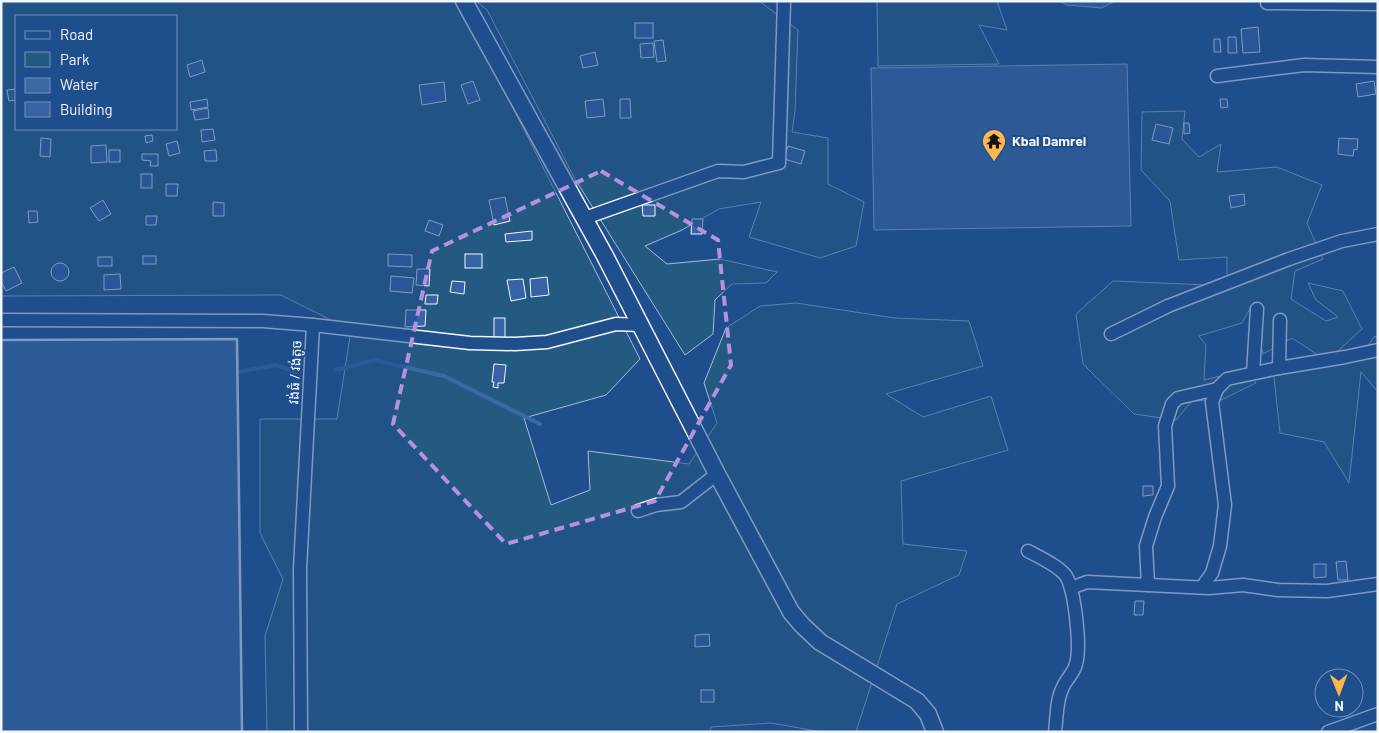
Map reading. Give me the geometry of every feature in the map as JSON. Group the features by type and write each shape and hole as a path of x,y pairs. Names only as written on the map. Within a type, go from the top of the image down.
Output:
{"main road":[{"path":"464,1 585,218 717,474 791,612 820,642 917,702 928,714 935,732"}],"street":[{"path":"585,218 718,171 744,172 779,163 784,1"},
{"path":"1267,3 1378,4"},
{"path":"1217,76 1304,65 1378,67"},
{"path":"1111,334 1168,306 1289,259 1342,241 1378,234"},
{"path":"1253,373 1257,309"},
{"name":"វង់ធំ / វង់តូច","path":"1,320 263,321 313,325 300,569 301,732"},
{"path":"1279,368 1280,320"},
{"path":"313,325 470,343 515,344 547,342 616,324 640,325"},
{"path":"1202,587 1212,573 1220,546 1225,505 1212,402 1217,389 1227,380 1253,373 1378,350"},
{"path":"1148,585 1146,546 1155,517 1168,486 1166,426 1172,404 1178,398 1217,389"},
{"path":"638,511 656,505 681,502 717,474"},
{"path":"1028,551 1054,566 1065,575 1071,588 1078,644 1077,663 1058,698 1055,732"},
{"path":"1071,588 1087,582 1209,588 1243,585 1278,590 1327,591 1378,584"},
{"path":"1328,732 1378,714"}],"highlighted area":[{"path":"601,171 718,240 731,365 655,501 506,544 393,424 432,251"}],"green space":[{"path":"1,1 459,1 640,359 606,395 524,418 551,505 590,490 588,451 689,464 717,423 704,383 726,328 760,306 796,303 895,318 969,321 983,366 886,394 923,417 991,396 1008,450 901,481 903,544 967,551 959,575 897,604 856,732 822,732 771,723 711,727 710,732 267,732 265,636 283,579 260,533 260,419 337,419 351,330 281,295 1,296"},
{"path":"476,1 759,1 798,30 795,111 792,132 828,138 828,184 864,202 856,246 820,258 749,237 761,202 719,209 682,230 645,246 667,264 720,259 777,272 766,283 732,284 715,300 713,334 685,355 575,179 487,10"},
{"path":"877,1 997,1 1007,30 979,25 999,64 878,66"},
{"path":"1185,111 1182,139 1199,157 1221,144 1217,172 1277,167 1322,185 1307,223 1323,259 1295,271 1291,299 1326,321 1338,317 1316,300 1308,283 1343,291 1362,329 1339,350 1359,357 1375,336 1378,338 1378,392 1361,372 1349,483 1324,442 1280,433 1273,368 1318,355 1292,338 1263,354 1252,305 1242,323 1199,336 1206,345 1204,380 1246,370 1256,383 1221,400 1192,401 1176,420 1134,414 1083,364 1076,314 1113,281 1209,285 1227,279 1227,257 1179,260 1170,201 1141,170 1142,112"}],"water":[{"path":"1059,1 1115,1 1102,8 1067,5"},
{"path":"1127,64 1131,226 874,230 871,68"},
{"path":"237,339 242,732 1,732 1,340"}],"building":[{"path":"635,23 653,23 653,38 635,38"},
{"path":"1258,27 1260,52 1243,53 1241,29"},
{"path":"1228,37 1236,37 1237,53 1228,53"},
{"path":"1214,39 1220,39 1221,52 1214,52"},
{"path":"663,40 666,61 657,62 654,41"},
{"path":"653,43 654,57 641,58 640,44"},
{"path":"595,52 598,65 583,68 580,56"},
{"path":"202,60 205,72 190,77 187,65"},
{"path":"473,81 480,100 468,104 461,85"},
{"path":"1374,81 1376,94 1358,97 1356,84"},
{"path":"444,82 446,101 422,105 419,85"},
{"path":"15,89 15,100 9,101 7,90"},
{"path":"207,99 208,107 191,110 190,102"},
{"path":"603,99 605,116 587,118 585,101"},
{"path":"620,99 630,99 631,118 620,118"},
{"path":"1220,99 1227,99 1228,107 1221,108"},
{"path":"208,108 209,118 195,120 193,111"},
{"path":"1184,123 1189,123 1190,133 1184,134"},
{"path":"1156,124 1173,128 1169,144 1152,140"},
{"path":"213,129 215,140 202,142 201,130"},
{"path":"152,135 153,141 146,143 145,136"},
{"path":"41,138 51,139 50,157 40,156"},
{"path":"1339,138 1358,139 1357,150 1354,149 1353,156 1338,154"},
{"path":"177,141 180,153 169,156 166,144"},
{"path":"106,145 107,162 91,163 91,146"},
{"path":"788,146 805,151 801,164 784,159"},
{"path":"109,150 120,150 120,162 109,162"},
{"path":"216,150 217,161 205,161 204,151"},
{"path":"142,154 158,154 158,166 150,166 151,161 142,160"},
{"path":"141,174 152,174 152,188 141,188"},
{"path":"166,184 178,184 177,196 166,196"},
{"path":"1244,194 1245,205 1231,208 1229,196"},
{"path":"505,197 510,221 494,225 489,200"},
{"path":"103,200 111,214 99,221 90,208"},
{"path":"213,202 224,203 224,216 213,216"},
{"path":"642,205 655,205 655,216 643,216"},
{"path":"28,211 37,211 38,222 29,223"},
{"path":"146,216 157,216 156,225 146,225"},
{"path":"692,219 703,219 702,234 691,234"},
{"path":"429,220 443,225 439,236 425,231"},
{"path":"532,231 532,240 506,242 505,234"},
{"path":"388,254 412,255 412,267 388,266"},
{"path":"465,254 482,254 482,268 465,268"},
{"path":"143,256 156,256 156,264 143,264"},
{"path":"98,257 112,257 112,266 98,266"},
{"path":"60,263 66,266 69,272 66,278 60,281 54,278 51,272 54,266"},
{"path":"14,267 22,283 6,291 1,281 1,273"},
{"path":"417,269 430,269 429,286 416,285"},
{"path":"120,274 121,289 104,290 104,275"},
{"path":"391,276 414,278 412,293 390,291"},
{"path":"547,277 549,295 531,297 530,279"},
{"path":"523,279 526,298 511,301 507,280"},
{"path":"452,281 465,282 464,294 450,292"},
{"path":"426,295 438,295 437,304 425,304"},
{"path":"406,310 426,310 425,326 405,327"},
{"path":"494,318 505,318 505,338 494,338"},
{"path":"494,364 506,365 504,383 498,383 498,388 493,387 494,382 492,382"},
{"path":"1143,486 1153,486 1153,495 1143,496"},
{"path":"1346,561 1348,580 1338,580 1336,562"},
{"path":"1314,564 1326,564 1326,577 1314,578"},
{"path":"1135,601 1144,601 1143,615 1134,615"},
{"path":"709,634 710,646 695,647 695,635"},
{"path":"701,690 714,690 714,702 701,702"}],"waterway":[{"path":"337,369 374,360 444,376 540,424"},
{"path":"238,372 276,365 296,372"}],"wall":[{"path":"1,340 237,339 242,732"}],"place":[{"name":"Kbal Damrei","path":"994,162"}]}
